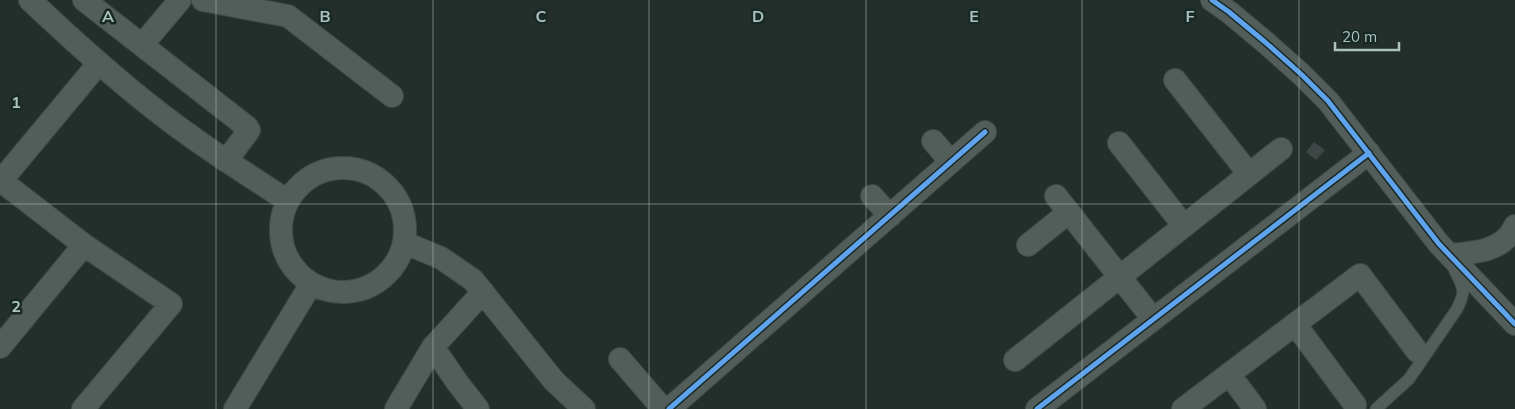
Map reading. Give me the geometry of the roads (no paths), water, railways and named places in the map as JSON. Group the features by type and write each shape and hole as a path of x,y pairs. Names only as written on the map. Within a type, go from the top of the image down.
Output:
{"street":[{"path":"30,0 99,63 153,108 226,161 288,200"},
{"path":"84,0 247,127 247,133 226,161"},
{"path":"142,45 180,0"},
{"path":"203,0 288,16 392,96"},
{"path":"1217,3 1302,75 1328,101 1445,249 1515,324"},
{"path":"83,409 171,304 84,245 0,181 99,63"},
{"path":"1174,80 1249,174"},
{"path":"669,409 985,132"},
{"path":"933,140 951,162"},
{"path":"1119,143 1184,226"},
{"path":"1015,360 1281,149"},
{"path":"1037,409 1369,152"},
{"path":"335,168 359,170 380,180 389,188 399,203 405,220 406,232 404,243 396,265 379,282 357,291 334,292 311,284 294,268 287,258 283,246 281,223 283,211 288,200 303,182 313,175 335,168"},
{"path":"872,196 890,216"},
{"path":"1028,245 1063,204 1154,319"},
{"path":"1445,249 1474,253 1493,247 1508,237 1515,226"},
{"path":"404,243 442,258 473,280 554,381 584,409"},
{"path":"0,347 84,245"},
{"path":"1183,409 1360,275 1417,351"},
{"path":"235,409 311,284"},
{"path":"396,409 433,347 483,292"},
{"path":"1295,324 1366,407"},
{"path":"433,347 478,409"},
{"path":"620,359 664,409"},
{"path":"1229,374 1255,409"}],"lane":[{"path":"1366,407 1409,379 1457,309 1463,296 1462,284 1445,249"}]}
